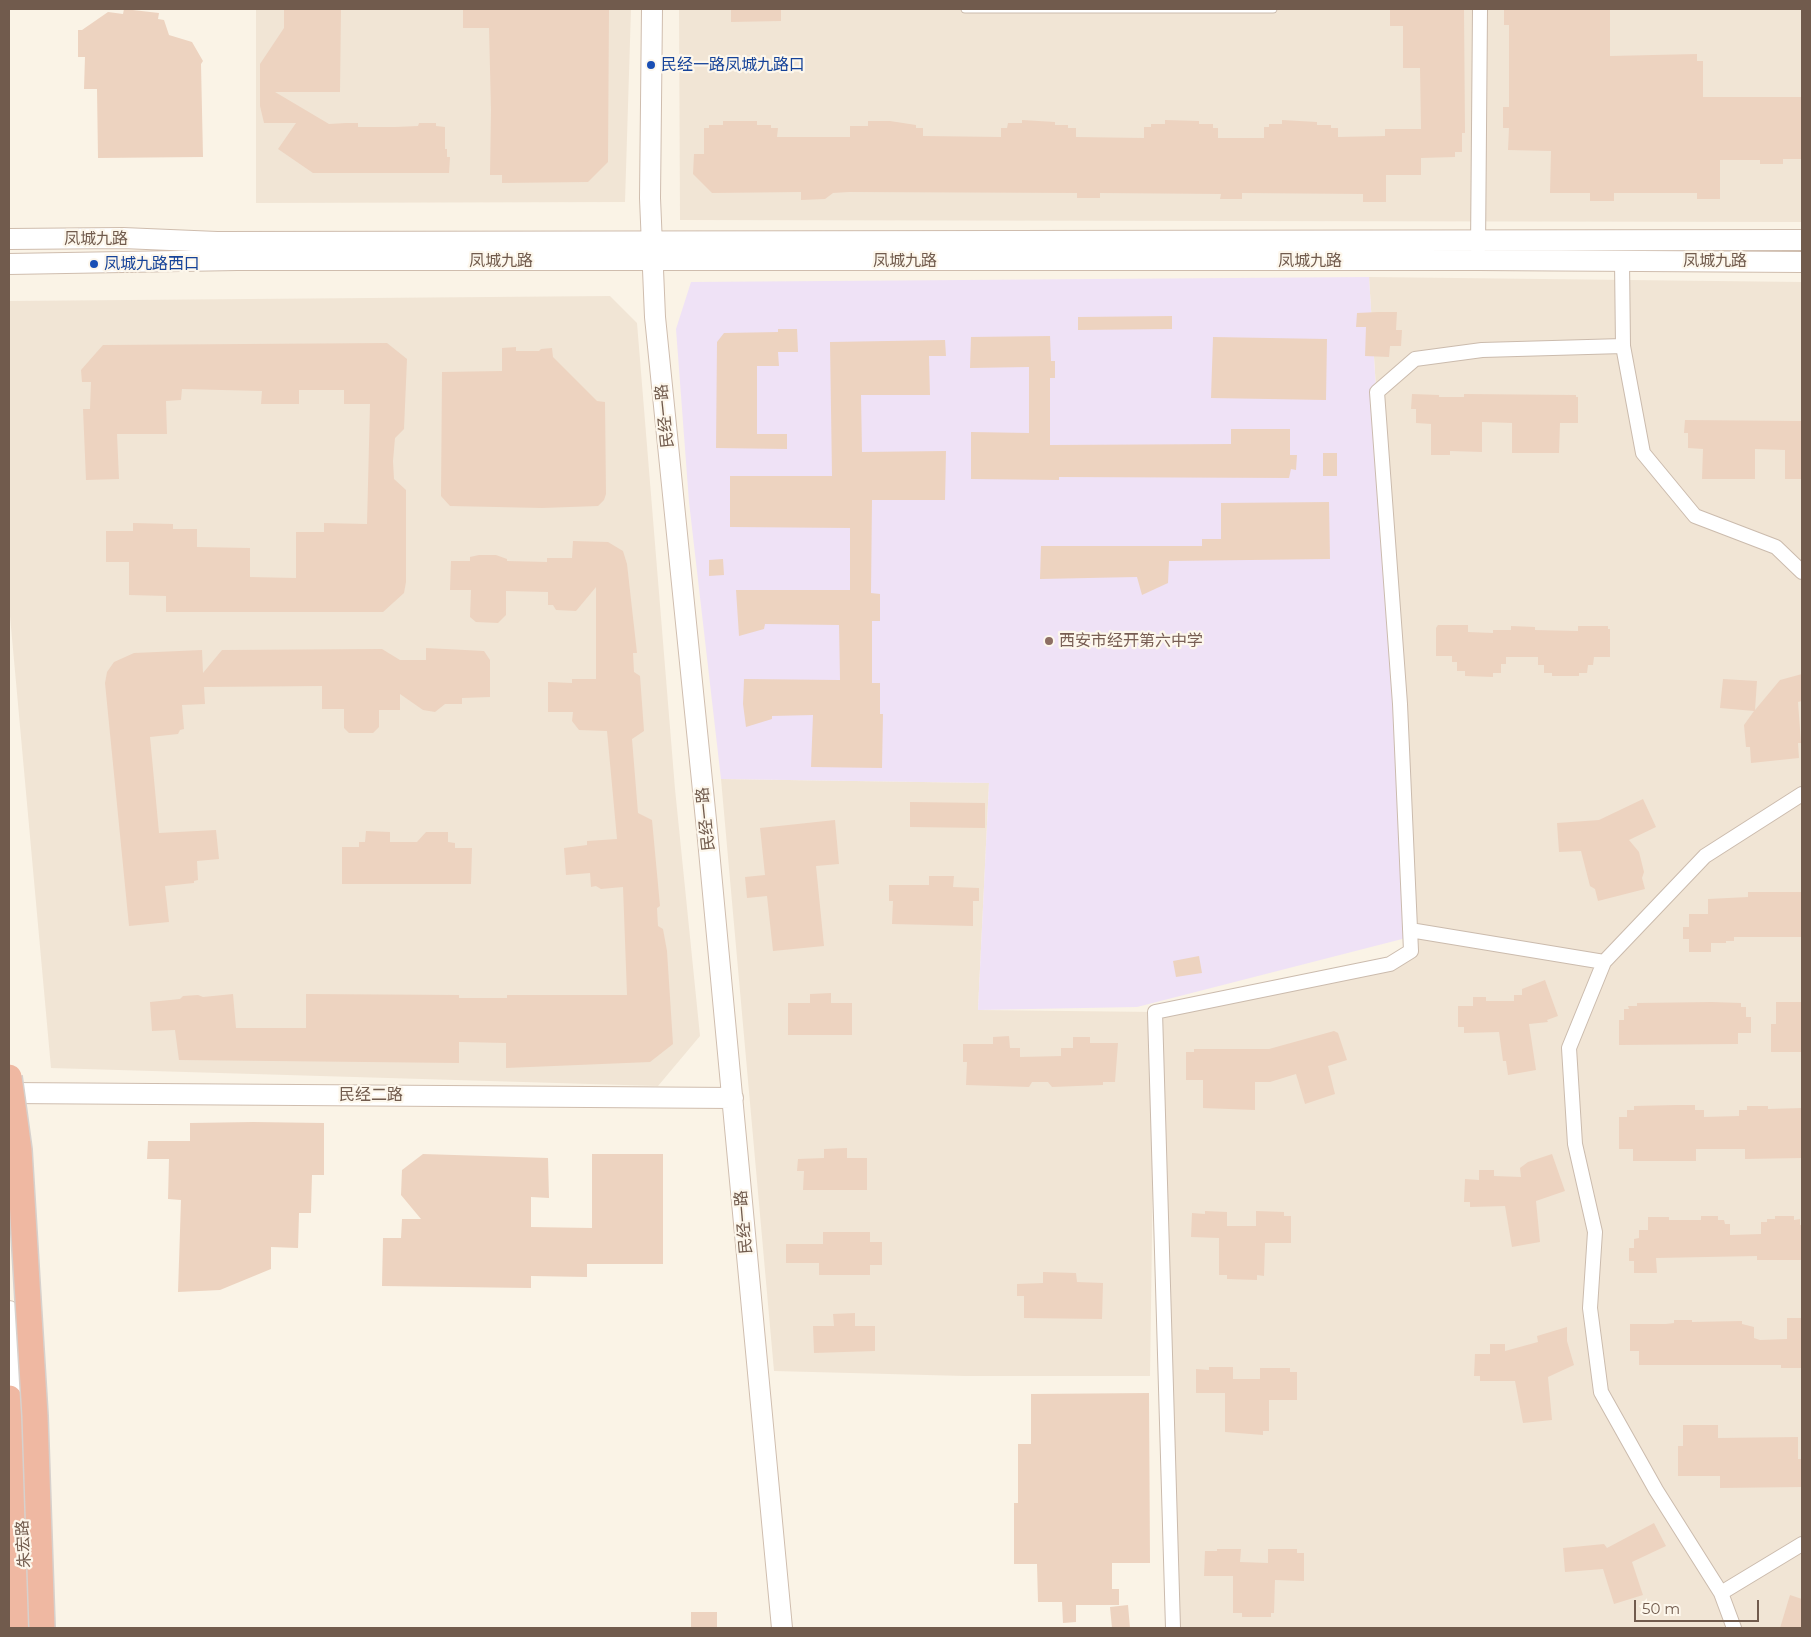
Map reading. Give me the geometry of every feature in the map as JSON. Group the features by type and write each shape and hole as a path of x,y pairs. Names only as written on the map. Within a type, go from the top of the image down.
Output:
{"highway":[{"path":"9,1078 19,1150 35,1406 42,1628"},
{"path":"9,1398 18,1628"}],"street":[{"name":"民经一路","path":"652,9 651,251 782,1628"},
{"path":"1478,250 1480,9"},
{"name":"凤城九路","path":"9,239 123,238 217,242 651,251"},
{"name":"凤城九路","path":"9,264 651,251 1478,250 1802,240"},
{"name":"凤城九路","path":"1478,250 1622,261 1802,262"},
{"path":"1622,261 1623,346 1643,453 1695,516 1776,547 1802,572"},
{"path":"1173,1628 1155,1012 1390,964 1411,951 1400,704 1377,392 1415,359 1482,350 1623,346"},
{"path":"1734,1628 1721,1593 1656,1490 1601,1392 1590,1308 1595,1232 1575,1144 1569,1048 1604,962 1705,856 1802,794"},
{"path":"1410,930 1604,962"},
{"name":"民经二路","path":"9,1093 733,1098"},
{"name":"朱宏路","path":"9,1311 18,1417 26,1628"},
{"path":"1721,1593 1802,1544"}],"lane":[{"path":"965,9 1273,9"}],"shaded area":[{"path":"256,9 631,9 625,202 256,203"},
{"path":"679,9 1802,9 1802,222 680,220"},
{"path":"1369,277 1802,282 1802,1628 1179,1628 1155,1026 1150,1376 965,1376 774,1371 721,779 989,783 978,1010 1155,1012 1399,959 1410,929"},
{"name":"西安市经开第六中学","path":"1369,277 1410,937 1137,1007 978,1010 989,783 721,779 689,502 676,329 691,282"},
{"path":"610,296 637,323 675,789 700,1036 658,1086 51,1068 9,605 9,301"}],"building":[{"path":"124,9 159,13 158,19 164,20 169,35 192,42 203,61 201,64 203,157 98,158 97,89 84,89 85,57 78,57 78,30 82,30 108,12 123,14"},
{"path":"284,9 341,9 340,92 275,92 329,124 358,123 358,127 395,127 418,126 419,123 436,123 436,126 445,127 445,149 447,149 447,157 450,157 449,173 313,173 278,149 296,123 264,123 260,106 260,64 284,28"},
{"path":"463,9 609,9 608,162 588,182 502,183 502,175 490,175 489,28 463,28"},
{"path":"731,9 781,9 781,21 731,22"},
{"path":"1390,9 1464,9 1465,133 1462,133 1462,152 1455,152 1455,157 1421,158 1421,175 1386,175 1386,202 1363,202 1363,194 1242,193 1242,199 1220,199 1221,194 1100,193 1100,198 1077,198 1077,193 849,192 833,193 825,199 801,200 801,192 712,193 693,174 694,154 704,154 704,128 709,128 709,125 723,125 723,121 757,121 757,125 771,125 771,128 778,128 777,137 850,137 850,126 868,126 868,121 890,121 916,125 916,128 923,128 923,136 1001,137 1001,128 1007,128 1008,123 1022,123 1022,120 1055,122 1055,125 1068,125 1068,128 1076,128 1076,137 1144,138 1144,127 1151,127 1151,124 1165,124 1165,120 1199,121 1199,124 1213,124 1213,128 1218,128 1218,138 1264,138 1264,127 1269,127 1269,124 1282,124 1282,120 1317,122 1317,125 1331,125 1331,128 1338,128 1338,137 1385,136 1385,129 1421,129 1420,68 1403,68 1403,26 1390,26"},
{"path":"1504,9 1610,9 1610,56 1697,54 1697,61 1703,61 1703,97 1802,97 1802,159 1783,159 1783,164 1760,164 1760,160 1720,160 1720,199 1697,199 1697,193 1614,193 1614,201 1590,201 1590,193 1550,193 1551,151 1508,150 1509,128 1503,128 1503,107 1509,107 1509,25 1504,25"},
{"path":"1397,312 1396,330 1402,330 1401,346 1390,346 1389,357 1365,356 1366,327 1356,327 1357,313"},
{"path":"1172,316 1172,329 1078,330 1078,317"},
{"path":"778,329 797,329 798,352 778,352 779,366 757,366 757,434 787,434 787,449 716,448 717,342 724,333 778,332"},
{"path":"1050,336 1051,361 1055,361 1055,378 1050,378 1050,445 1231,444 1231,429 1290,429 1290,455 1297,455 1296,470 1291,469 1289,478 1059,477 1059,480 971,479 971,432 1029,433 1029,367 970,368 971,337"},
{"path":"1213,337 1327,339 1326,400 1211,398"},
{"path":"945,340 946,356 929,356 930,395 861,395 862,452 946,451 945,500 872,500 871,593 880,594 880,621 872,621 872,683 880,683 880,714 883,714 882,768 811,767 813,715 772,716 772,719 746,727 743,704 744,679 840,680 839,625 765,624 764,629 739,636 736,590 850,590 850,528 730,527 730,476 832,476 830,342"},
{"path":"387,343 407,359 404,429 395,438 393,461 394,479 406,490 406,582 404,593 383,612 166,612 166,596 129,595 129,562 106,562 106,531 133,531 133,523 173,524 173,529 197,529 197,547 250,548 250,577 296,578 296,532 324,532 324,523 367,524 370,404 344,404 344,390 299,390 299,404 261,404 262,391 182,389 181,400 166,401 167,434 117,434 119,479 86,480 83,409 90,409 91,382 82,382 81,370 103,345"},
{"path":"516,347 516,351 539,351 552,348 553,357 597,401 605,402 606,494 604,500 598,506 542,508 450,506 441,496 442,372 502,371 502,348"},
{"path":"1412,394 1439,395 1439,397 1464,397 1464,394 1576,395 1578,397 1578,423 1560,423 1559,453 1512,453 1512,423 1482,422 1482,452 1450,451 1450,455 1431,455 1431,424 1416,423 1416,409 1411,409"},
{"path":"1685,420 1802,421 1801,479 1785,479 1785,450 1755,449 1755,479 1702,479 1703,449 1688,448 1688,433 1684,433"},
{"path":"1323,453 1337,453 1337,476 1323,476"},
{"path":"1329,502 1330,559 1169,561 1168,583 1142,595 1137,577 1040,579 1041,546 1202,546 1202,539 1221,539 1221,503"},
{"path":"573,541 608,542 623,551 627,564 637,653 633,653 634,672 640,676 644,731 632,739 638,813 652,820 660,906 657,908 658,926 663,929 667,951 673,1044 650,1062 506,1068 506,1043 459,1042 459,1063 179,1060 175,1030 152,1031 150,1002 180,999 183,996 198,995 203,997 233,994 236,1028 306,1028 306,994 459,995 459,998 507,998 507,995 627,995 623,887 601,889 596,886 591,887 590,873 566,875 564,848 587,845 587,841 617,839 607,731 579,730 572,721 573,712 548,712 548,682 572,683 572,679 596,679 596,587 576,611 556,610 553,605 548,605 548,592 506,591 506,615 498,623 476,622 470,617 471,590 450,590 451,561 470,561 470,557 479,555 496,555 507,559 507,561 547,562 547,558 572,558"},
{"path":"723,559 724,575 709,576 709,560"},
{"path":"1438,625 1468,625 1468,632 1493,633 1493,630 1511,630 1511,626 1535,627 1535,630 1578,631 1578,626 1608,626 1608,629 1610,629 1610,657 1594,657 1593,665 1588,665 1587,673 1579,673 1579,676 1552,676 1552,673 1544,673 1544,665 1538,665 1538,657 1506,657 1506,664 1501,664 1501,673 1493,673 1493,677 1465,676 1465,671 1457,671 1457,662 1452,662 1452,656 1436,656 1436,628"},
{"path":"426,648 484,651 490,660 490,697 462,698 462,704 445,704 435,712 423,710 400,694 400,710 379,710 379,727 373,733 349,733 344,728 344,709 322,709 322,686 204,687 205,704 182,705 184,729 180,730 178,734 150,737 159,833 216,830 219,859 197,861 198,880 194,881 194,883 165,886 169,922 129,926 105,683 107,672 114,662 134,653 202,650 203,673 222,650 382,649 400,660 426,660"},
{"path":"1802,674 1802,701 1798,702 1801,743 1798,743 1799,758 1751,763 1750,747 1746,747 1744,725 1754,711 1720,708 1723,679 1757,681 1755,710 1780,680"},
{"path":"1643,799 1656,827 1629,840 1639,852 1644,872 1642,878 1645,889 1598,901 1595,889 1590,886 1581,851 1559,852 1557,823 1599,820"},
{"path":"910,802 985,803 985,828 910,827"},
{"path":"835,820 839,864 816,866 824,946 773,951 767,896 747,898 745,877 765,875 760,828"},
{"path":"366,831 390,832 390,842 417,842 426,832 448,832 448,842 455,843 455,848 472,848 471,884 342,884 342,847 359,847 359,842 365,842"},
{"path":"929,876 954,876 953,887 979,888 979,901 973,901 973,926 892,924 893,901 889,901 889,885 929,885"},
{"path":"1748,892 1802,892 1802,937 1734,937 1734,941 1711,943 1711,952 1689,952 1689,939 1683,939 1683,927 1689,927 1689,914 1708,914 1708,899 1748,897"},
{"path":"1199,956 1202,973 1176,977 1173,961"},
{"path":"1545,980 1558,1016 1547,1020 1548,1022 1529,1024 1536,1070 1508,1075 1506,1061 1503,1061 1499,1032 1464,1033 1464,1027 1458,1027 1458,1006 1473,1006 1473,997 1486,997 1486,1001 1514,1001 1514,995 1522,995 1522,989"},
{"path":"831,993 831,1003 852,1003 852,1035 788,1035 788,1003 810,1003 810,994"},
{"path":"1776,1002 1802,1002 1802,1052 1771,1052 1771,1024 1776,1024"},
{"path":"1637,1003 1741,1003 1741,1007 1746,1007 1746,1017 1751,1017 1751,1033 1738,1033 1738,1044 1619,1045 1619,1020 1624,1020 1624,1009 1629,1009 1628,1006 1637,1006"},
{"path":"1334,1031 1338,1033 1347,1060 1328,1066 1335,1094 1305,1104 1296,1074 1270,1082 1255,1082 1255,1110 1203,1108 1203,1080 1186,1080 1186,1052 1194,1052 1194,1049 1269,1049"},
{"path":"1009,1036 1010,1048 1020,1048 1020,1057 1061,1056 1061,1048 1073,1048 1073,1037 1090,1037 1090,1043 1118,1043 1115,1082 1103,1082 1103,1085 1052,1087 1048,1082 1032,1082 1029,1087 966,1085 967,1062 963,1062 963,1044 993,1044 993,1037"},
{"path":"1695,1105 1695,1110 1704,1110 1704,1117 1739,1116 1739,1110 1747,1110 1747,1106 1768,1106 1768,1109 1802,1108 1802,1158 1745,1159 1745,1149 1696,1149 1696,1161 1633,1161 1633,1149 1619,1149 1619,1117 1627,1117 1627,1110 1634,1110 1634,1106"},
{"path":"190,1123 324,1123 324,1175 312,1175 311,1213 299,1213 298,1248 271,1247 271,1269 220,1290 178,1292 181,1200 168,1199 169,1159 147,1159 148,1141 190,1141"},
{"path":"847,1148 847,1158 867,1158 867,1190 803,1190 804,1171 797,1171 798,1159 824,1158 824,1149"},
{"path":"423,1154 548,1158 549,1198 531,1197 531,1227 592,1228 592,1154 663,1154 663,1264 587,1264 587,1277 531,1276 531,1288 382,1286 383,1238 401,1238 402,1219 421,1219 401,1195 402,1170"},
{"path":"1552,1154 1565,1191 1536,1201 1540,1242 1512,1247 1505,1206 1470,1207 1470,1202 1464,1202 1465,1179 1479,1180 1479,1170 1494,1170 1494,1176 1521,1177 1520,1168 1528,1162"},
{"path":"1205,1211 1227,1212 1227,1226 1256,1226 1256,1211 1284,1212 1284,1216 1291,1216 1291,1243 1265,1243 1264,1276 1257,1275 1257,1280 1227,1279 1227,1275 1219,1275 1219,1238 1191,1237 1192,1213 1205,1214"},
{"path":"1701,1216 1718,1216 1718,1220 1724,1220 1725,1224 1730,1224 1730,1235 1761,1234 1761,1222 1767,1222 1767,1219 1775,1219 1775,1216 1794,1216 1794,1220 1800,1219 1800,1225 1802,1225 1802,1260 1757,1260 1757,1256 1656,1258 1657,1273 1634,1273 1634,1261 1629,1261 1629,1248 1634,1248 1634,1239 1639,1238 1639,1230 1648,1230 1648,1217 1669,1217 1669,1220 1701,1220"},
{"path":"823,1232 870,1232 870,1242 882,1242 882,1265 870,1265 870,1275 819,1275 819,1263 786,1263 786,1244 823,1244"},
{"path":"1043,1272 1076,1273 1077,1282 1103,1283 1102,1319 1024,1318 1024,1296 1017,1296 1017,1284 1043,1283"},
{"path":"855,1313 855,1326 875,1326 875,1351 814,1353 813,1326 834,1326 833,1314"},
{"path":"1787,1318 1802,1318 1802,1368 1781,1368 1781,1365 1639,1365 1639,1351 1630,1351 1630,1324 1666,1324 1674,1323 1674,1320 1692,1320 1692,1322 1742,1321 1742,1324 1754,1327 1754,1338 1760,1340 1787,1339"},
{"path":"1567,1327 1567,1341 1574,1365 1548,1377 1552,1420 1523,1423 1515,1381 1480,1381 1480,1376 1474,1376 1475,1354 1490,1354 1490,1344 1505,1344 1505,1351 1538,1342 1537,1336"},
{"path":"1209,1367 1233,1367 1233,1379 1260,1379 1260,1368 1290,1368 1290,1372 1297,1372 1297,1400 1269,1400 1269,1431 1263,1431 1263,1435 1225,1432 1225,1393 1196,1393 1196,1369 1209,1370"},
{"path":"1149,1393 1150,1563 1112,1563 1112,1589 1119,1589 1119,1605 1076,1605 1076,1622 1063,1623 1062,1602 1038,1602 1037,1564 1014,1564 1014,1503 1018,1503 1018,1444 1031,1444 1031,1394"},
{"path":"1683,1425 1718,1425 1718,1438 1798,1437 1798,1459 1802,1459 1802,1487 1720,1488 1720,1476 1678,1476 1678,1446 1683,1446"},
{"path":"1654,1523 1666,1546 1632,1562 1643,1595 1614,1604 1603,1569 1565,1572 1563,1548 1604,1544 1607,1548"},
{"path":"1217,1549 1241,1549 1240,1562 1268,1563 1268,1549 1297,1549 1297,1553 1304,1553 1304,1581 1275,1580 1274,1613 1271,1613 1271,1617 1242,1617 1242,1613 1233,1613 1233,1576 1204,1576 1205,1551 1217,1551"},
{"path":"1790,1595 1802,1599 1802,1628 1780,1628"},
{"path":"1128,1605 1130,1628 1112,1628 1110,1607"},
{"path":"691,1612 717,1612 717,1628 691,1628"}],"place":[{"name":"民经一路凤城九路口","path":"651,65"},
{"name":"凤城九路西口","path":"94,264"},
{"name":"西安市经开第六中学","path":"1049,641"}]}
